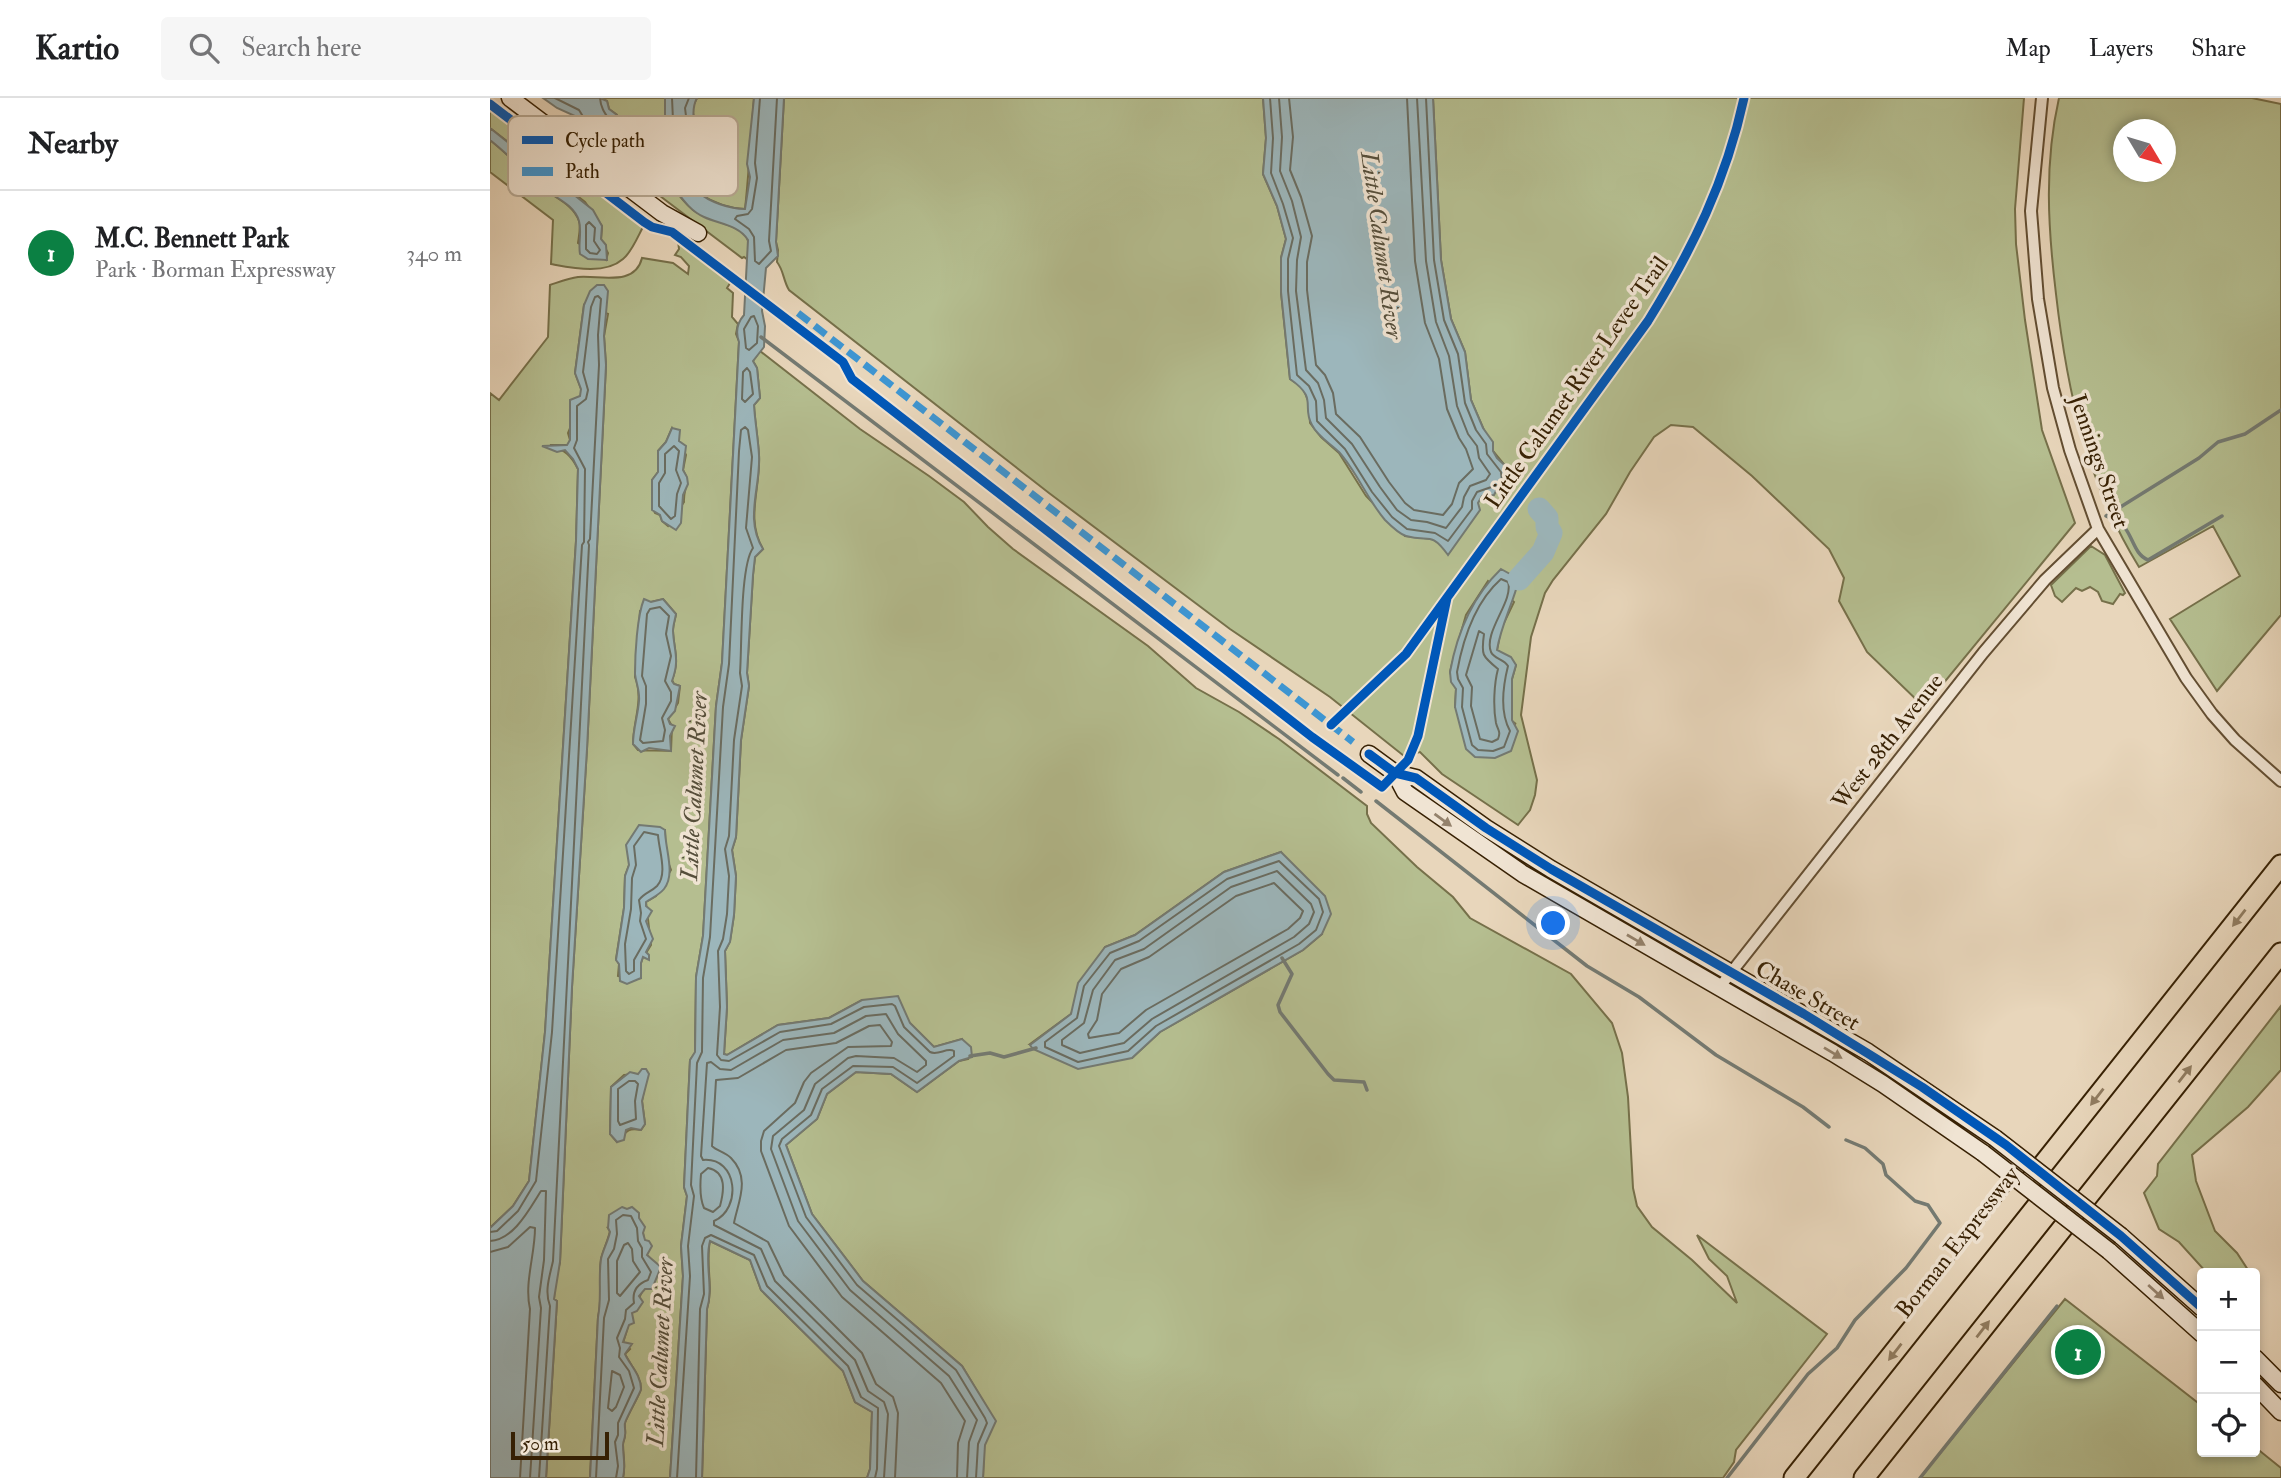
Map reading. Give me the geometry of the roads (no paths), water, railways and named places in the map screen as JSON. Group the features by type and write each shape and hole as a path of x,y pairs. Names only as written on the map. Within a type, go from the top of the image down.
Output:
{"highway":[{"name":"Borman Expressway","path":"1794,1478 2281,865"},
{"path":"1864,1478 2281,953"}],"street":[{"path":"510,98 534,116"},
{"name":"Jennings Street","path":"2042,98 2031,211 2038,299 2053,388 2070,450 2098,529 2186,678 2235,740 2281,781"},
{"path":"640,196 662,213 698,233"},
{"name":"West 28th Avenue","path":"1719,988 1983,653 2045,580 2098,529"},
{"name":"Chase Street","path":"1369,754 1395,774 1405,792 1523,874 1858,1069 1983,1153 2109,1251 2199,1331"},
{"name":"Chase Street","path":"1395,774 1416,778 1532,858 1876,1058 1995,1138 2121,1236 2197,1304"},
{"path":"2260,1363 2281,1384"},
{"path":"2260,1390 2281,1412"}],"water":[{"path":"543,98 600,98 607,101 609,109 617,116 575,116"},
{"path":"665,98 697,98 693,116 665,116"},
{"path":"754,98 784,98 776,242 778,256 766,268 762,311 765,326 764,347 753,361 757,368 760,398 754,405 759,467 754,515 757,538 763,549 755,557 753,575 747,673 749,686 741,740 736,837 732,850 736,876 734,915 730,942 725,951 727,1007 724,1054 727,1055 778,1025 829,1018 862,1000 898,996 910,1023 934,1047 962,1039 971,1047 972,1057 959,1061 917,1092 891,1074 856,1072 827,1094 817,1119 786,1145 812,1214 863,1281 962,1366 996,1421 985,1445 983,1478 867,1478 870,1469 872,1412 855,1402 843,1371 761,1290 750,1260 710,1241 702,1478 670,1478 683,1276 681,1246 687,1196 684,1187 690,1060 695,1052 696,977 703,936 716,706 722,663 739,342 737,331 744,315 748,240 734,228 697,213 680,196 704,196 726,206 745,209 750,177 747,164"},
{"path":"1263,98 1433,98 1441,260 1451,319 1465,352 1471,400 1483,428 1493,442 1493,451 1511,471 1508,476 1512,480 1503,493 1496,491 1494,495 1482,496 1478,503 1480,510 1448,555 1437,542 1403,535 1385,520 1339,452 1315,429 1309,418 1307,397 1290,379 1281,292 1281,258 1286,239 1277,206 1263,174 1266,138"},
{"path":"490,128 508,142 508,156 490,140"},
{"path":"555,196 575,196 593,210 602,226 601,239 606,245 607,260 588,259 580,254 580,225 577,215"},
{"path":"597,285 604,285 608,291 604,336 606,365 560,1262 554,1299 557,1301 546,1478 490,1478 490,1228 513,1206 529,1181 545,1032 576,541 578,469 565,450 557,452 542,446 567,445 570,440 570,400 580,396 581,389 575,373 584,305 590,291"},
{"path":"672,428 680,430 679,441 686,446 683,470 688,484 683,495 681,523 676,530 652,510 652,480 658,472 658,451 666,442"},
{"path":"1501,569 1519,579 1497,650 1511,657 1516,665 1512,679 1512,720 1518,731 1511,751 1495,758 1475,757 1466,749 1455,707 1456,689 1451,682 1450,672 1467,616 1482,591"},
{"path":"644,599 651,602 663,599 676,614 673,631 676,661 672,681 680,686 675,711 668,719 670,724 675,726 670,736 671,751 649,748 641,752 633,744 639,697 635,674 636,646"},
{"path":"639,825 665,830 669,876 664,889 646,902 646,906 652,911 646,921 653,939 646,952 649,960 643,957 641,978 627,984 620,981 619,964 616,960 624,908 625,876 629,865 626,845"},
{"path":"1281,852 1325,896 1331,914 1322,934 1303,950 1160,1032 1132,1058 1078,1069 1033,1049 1030,1045 1071,1014 1078,983 1105,947 1135,935 1224,872"},
{"path":"642,1069 646,1069 649,1074 642,1101 645,1124 641,1130 626,1130 624,1140 617,1142 610,1134 611,1087 630,1072 638,1074"},
{"path":"622,1207 632,1207 639,1213 645,1227 645,1240 652,1246 647,1255 661,1267 652,1289 645,1289 639,1296 643,1302 637,1311 632,1313 634,1323 629,1325 623,1342 632,1344 625,1354 637,1375 641,1389 625,1424 623,1478 590,1478 601,1259 610,1232 609,1215"}],"waterway":[{"path":"761,337 1338,775"},
{"path":"2222,516 2148,560 2137,550 2125,528 2106,516 2199,458 2218,442 2245,434 2281,410"},
{"name":"Little Calumet River","path":"1519,579 1543,552 1551,533 1547,527 1547,518 1539,509"},
{"path":"1343,778 1361,792"},
{"path":"1376,801 1587,966 1639,997 1716,1055 1803,1107 1829,1127"},
{"path":"1282,958 1292,974 1278,1005 1280,1012 1334,1080 1364,1082 1367,1090"},
{"path":"970,1056 990,1053 1004,1057 1036,1048"},
{"path":"1727,1478 1808,1374 1837,1348 1855,1320 1906,1268 1940,1223 1928,1205 1915,1201 1886,1175 1883,1164 1865,1148 1846,1140"},
{"path":"1920,1478 2057,1306"}],"place":[{"name":"M.C. Bennett Park","path":"2078,1352"}]}
